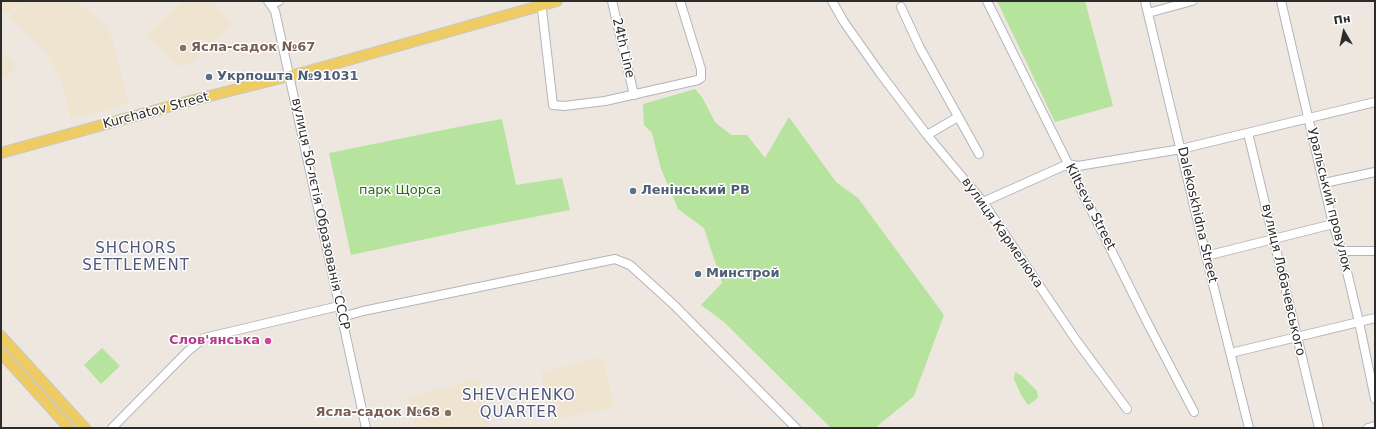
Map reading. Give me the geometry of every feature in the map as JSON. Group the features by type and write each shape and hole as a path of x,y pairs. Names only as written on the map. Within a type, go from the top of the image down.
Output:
{"main road":[{"name":"Kurchatov Street","path":"1,153 315,69 542,3 557,1"},
{"path":"1,336 84,428"},
{"path":"1,353 69,428"}],"street":[{"path":"270,3 279,1"},
{"name":"24th Line","path":"612,1 634,95"},
{"path":"542,3 553,105 564,106 583,105 634,95 698,80 701,78 701,69 680,1"},
{"name":"вулиця Кармелюка","path":"832,1 844,22 880,73 927,135 983,202 1076,340 1127,409"},
{"name":"Kiltseva Street","path":"987,1 1194,412"},
{"name":"Dalekoskhidna Street","path":"1145,1 1249,428"},
{"path":"1148,13 1192,1"},
{"name":"Уральський провулок","path":"1281,1 1333,224 1342,251 1359,322 1375,399"},
{"name":"вулиця 50-лєтія Образованія СССР","path":"270,3 274,11 289,75 366,428"},
{"path":"902,7 920,48 979,154"},
{"path":"983,202 1068,164 1078,166 1181,149 1375,102"},
{"path":"927,135 958,117"},
{"name":"вулиця Лобачевського","path":"1248,132 1319,428"},
{"path":"1324,183 1375,172"},
{"path":"1206,256 1333,224"},
{"path":"1342,251 1375,251"},
{"path":"342,317 363,311 615,259 630,265 674,305 796,428"},
{"path":"112,428 186,352 204,338 340,306"},
{"path":"1231,353 1375,318"},
{"path":"1368,428 1375,426"}],"shaded area":[{"path":"1,1 23,1 7,15 1,8"},
{"path":"26,1 77,1 106,27 113,40 128,104 71,119 61,81 47,54 9,17"},
{"name":"Ясла-садок №67","path":"183,1 211,1 233,23 192,62 176,67 147,34"},
{"path":"1,51 17,67 1,80"},
{"path":"603,357 614,407 550,421 541,372"},
{"name":"Ясла-садок №68","path":"479,379 489,428 415,428 408,397"}],"green space":[{"path":"997,1 1085,1 1113,106 1055,122"},
{"path":"695,89 702,97 715,122 731,135 747,135 765,158 789,117 836,182 858,198 944,315 914,396 875,428 831,428 724,322 701,305 722,283 704,228 678,209 661,169 652,133 644,125 643,104"},
{"name":"парк Щорса","path":"502,119 516,185 562,178 570,210 351,255 329,153"},
{"path":"102,348 120,366 101,384 84,365"},
{"path":"1015,372 1022,376 1037,391 1038,398 1028,405 1021,395 1014,379"}],"place":[{"name":"Ясла-садок №67","path":"183,48"},
{"name":"Укрпошта №91031","path":"209,77"},
{"name":"Ленінський РВ","path":"633,191"},
{"name":"Минстрой","path":"698,274"},
{"name":"Слов'янська","path":"268,341"},
{"name":"Ясла-садок №68","path":"448,413"}],"district":[{"name":"SHCHORS SETTLEMENT","path":"136,258"},
{"name":"SHEVCHENKO QUARTER","path":"519,404"}]}
